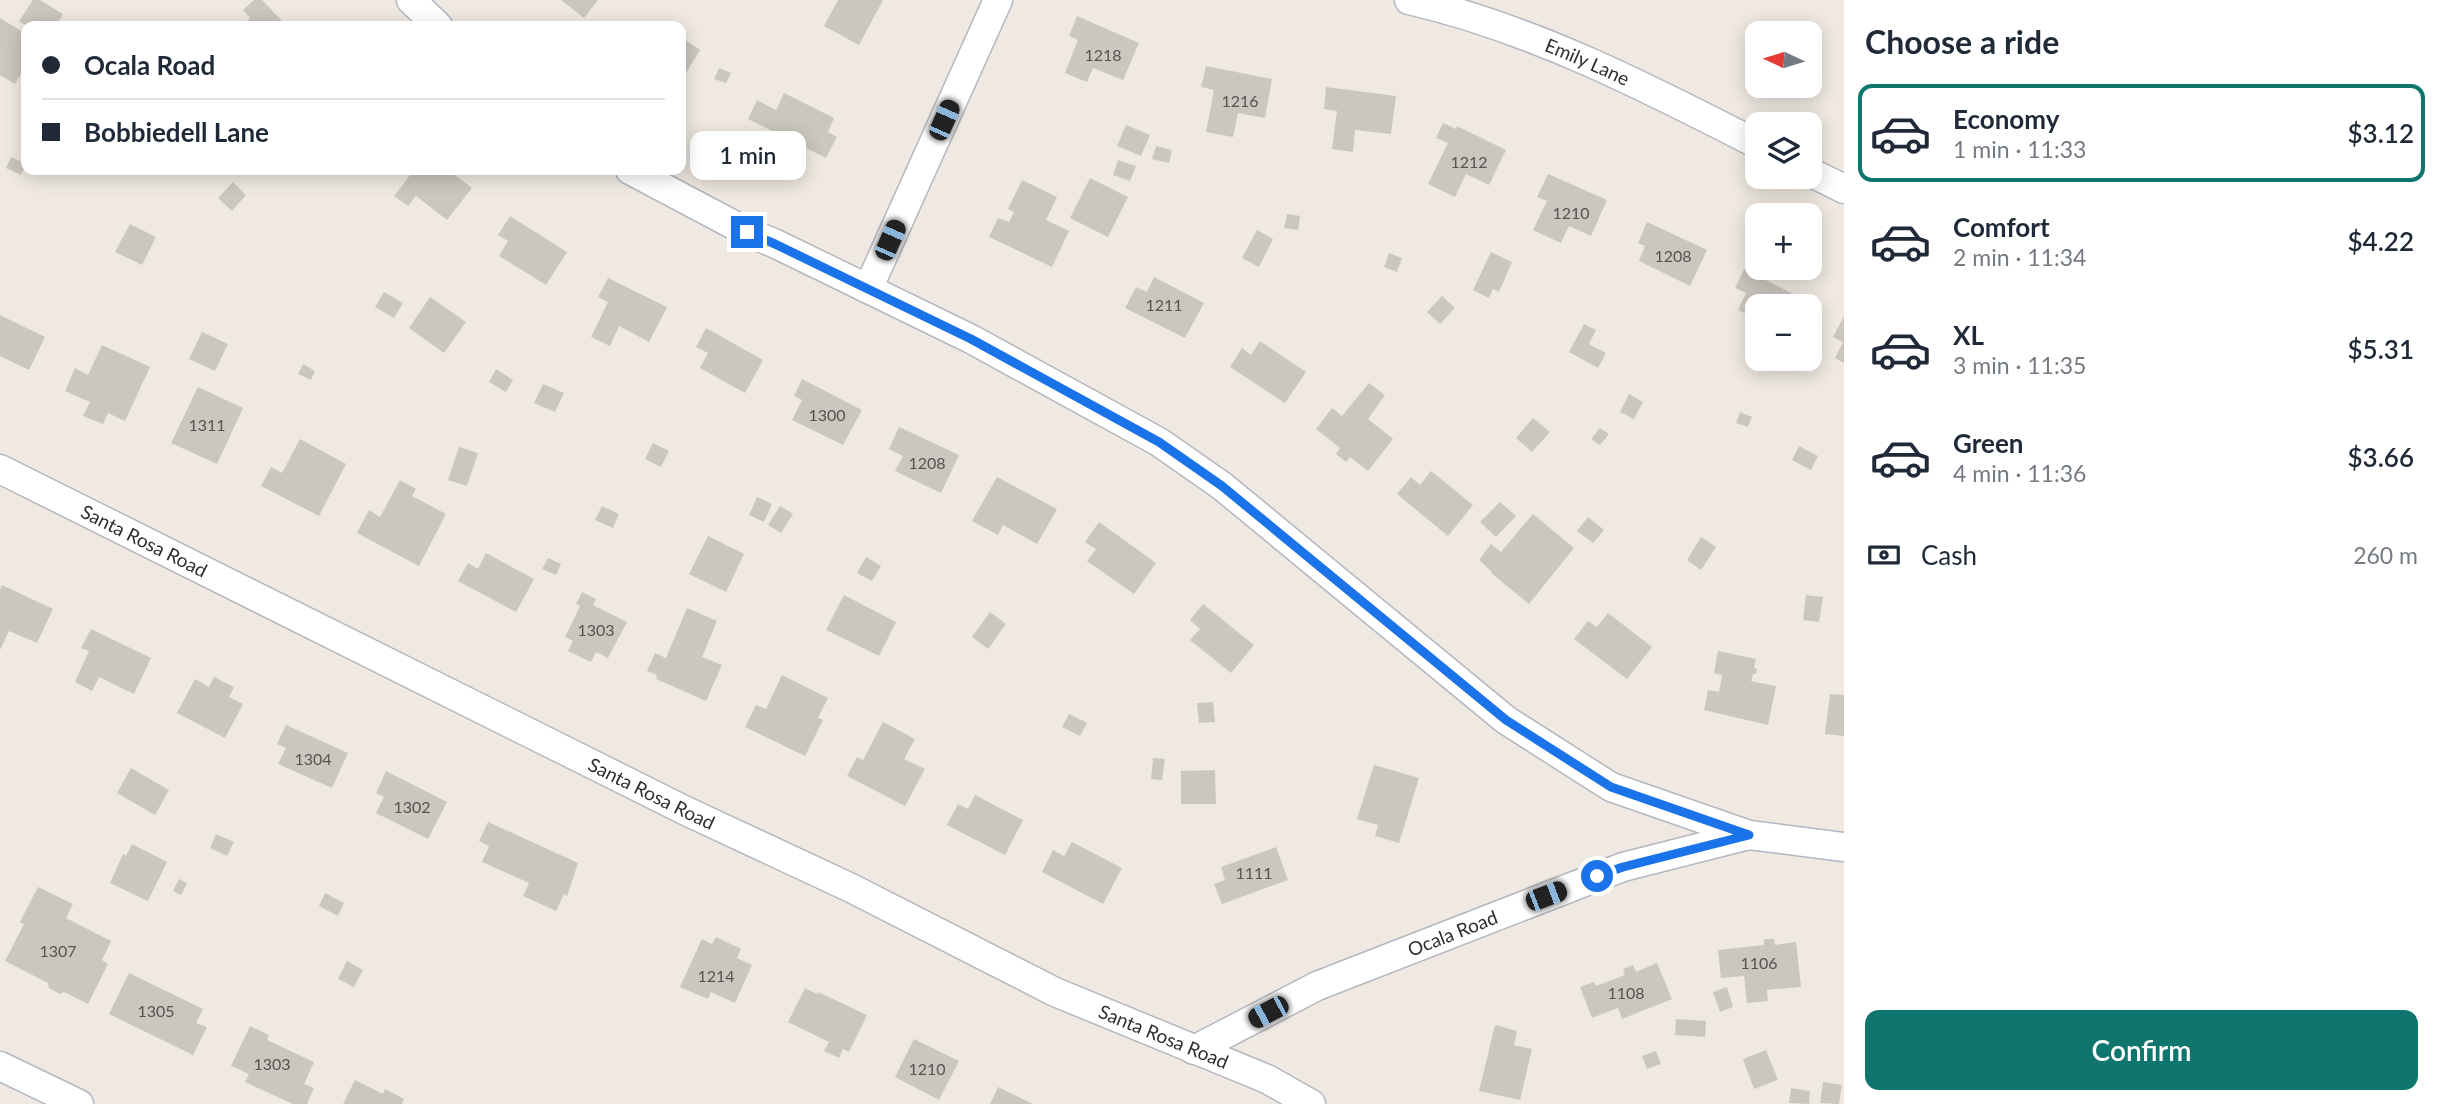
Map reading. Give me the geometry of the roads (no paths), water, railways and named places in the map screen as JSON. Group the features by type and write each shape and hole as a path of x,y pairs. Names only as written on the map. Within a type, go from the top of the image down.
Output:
{"street":[{"path":"411,0 433,21"},
{"path":"868,289 998,0"},
{"name":"Emily Lane","path":"1409,0 1475,18 1563,50 1745,138"},
{"path":"639,175 747,232 971,339 1159,442 1222,486 1506,720 1611,787 1749,835"},
{"path":"1822,178 1844,189"},
{"name":"Santa Rosa Road","path":"0,469 686,811 851,888 1055,992 1267,1079 1311,1104"},
{"name":"Ocala Road","path":"1194,1050 1317,986 1623,867 1749,835 1844,846"},
{"path":"0,1066 79,1104"}]}
